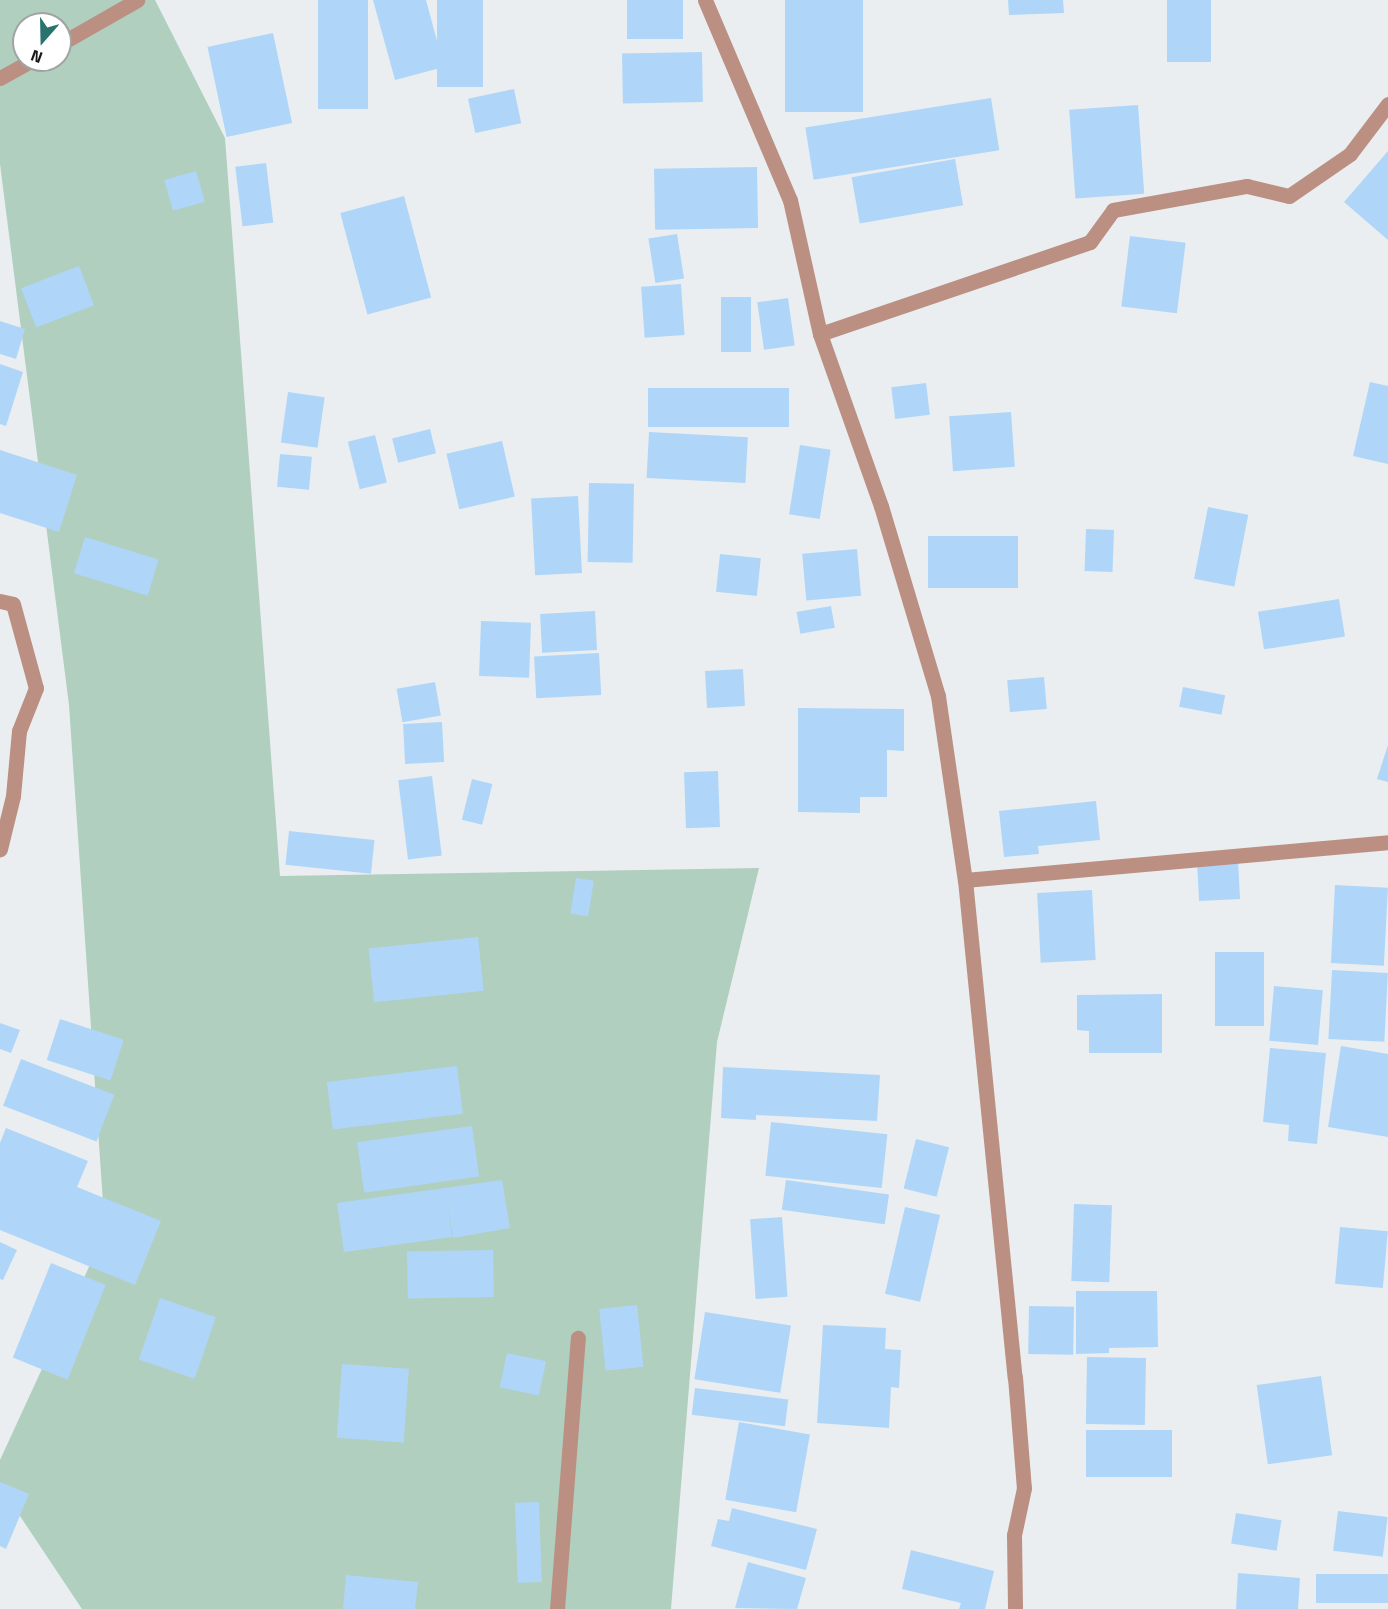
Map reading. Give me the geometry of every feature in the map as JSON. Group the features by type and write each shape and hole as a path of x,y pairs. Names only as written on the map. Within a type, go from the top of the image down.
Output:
{"street":[{"path":"72,37 137,0"},
{"path":"705,0 790,200 820,334 881,506 938,696 965,880 1024,1488 1014,1535 1015,1609"},
{"path":"820,334 1090,242 1113,210 1247,186 1289,196 1350,154 1388,104"},
{"path":"0,601 13,604 36,688 19,731 13,796 0,849"},
{"path":"965,880 1388,842"},
{"path":"557,1609 578,1338"}],"green space":[{"path":"0,0 155,0 225,138 280,876 759,868 717,1042 671,1609 82,1609 0,1486 0,1460 105,1232 69,705 0,164"}],"building":[{"path":"318,0 368,0 368,109 318,109"},
{"path":"373,0 426,0 444,67 395,80"},
{"path":"437,0 483,0 483,87 437,87"},
{"path":"627,0 683,0 683,39 627,39"},
{"path":"785,0 863,0 863,112 785,112"},
{"path":"1008,0 1063,0 1064,13 1009,15"},
{"path":"1167,0 1211,0 1211,62 1167,62"},
{"path":"273,33 292,123 227,137 207,47"},
{"path":"702,52 703,102 623,103 622,53"},
{"path":"514,89 521,123 475,133 468,99"},
{"path":"991,98 999,150 814,180 805,127"},
{"path":"1138,105 1144,194 1075,199 1069,110"},
{"path":"1388,151 1388,240 1344,202"},
{"path":"955,159 963,205 860,224 852,177"},
{"path":"266,163 273,223 243,226 235,167"},
{"path":"757,167 758,228 655,230 654,169"},
{"path":"196,171 205,202 173,211 164,180"},
{"path":"404,196 431,297 367,315 340,213"},
{"path":"677,234 684,278 655,283 648,239"},
{"path":"1130,236 1186,243 1177,313 1121,306"},
{"path":"79,266 94,305 36,327 21,288"},
{"path":"681,284 685,335 645,338 641,287"},
{"path":"721,297 751,297 751,352 721,352"},
{"path":"788,298 795,346 764,350 757,302"},
{"path":"0,321 25,329 16,359 0,354"},
{"path":"0,364 23,372 6,426 0,424"},
{"path":"1370,382 1388,386 1388,464 1353,456"},
{"path":"926,383 930,415 895,419 891,387"},
{"path":"648,388 789,388 789,427 648,427"},
{"path":"288,392 325,397 318,448 281,443"},
{"path":"1011,412 1015,467 953,471 949,416"},
{"path":"430,429 436,453 398,463 392,438"},
{"path":"649,432 748,437 745,483 647,478"},
{"path":"375,435 387,483 360,489 348,442"},
{"path":"502,441 515,497 459,509 446,454"},
{"path":"800,445 831,450 820,519 789,514"},
{"path":"0,450 77,475 59,532 0,513"},
{"path":"280,454 312,457 309,490 277,487"},
{"path":"589,483 634,484 633,563 588,562"},
{"path":"578,496 582,573 535,575 531,498"},
{"path":"1208,507 1248,515 1234,586 1194,579"},
{"path":"1086,529 1114,530 1113,572 1085,571"},
{"path":"928,536 1018,536 1018,588 928,588"},
{"path":"85,537 159,560 148,596 74,573"},
{"path":"857,549 861,596 806,601 802,554"},
{"path":"720,554 761,558 757,596 716,592"},
{"path":"1339,599 1345,637 1264,649 1258,612"},
{"path":"831,606 835,628 800,634 797,612"},
{"path":"595,611 597,650 542,653 540,614"},
{"path":"481,621 531,623 529,678 479,676"},
{"path":"599,653 601,695 536,698 534,656"},
{"path":"743,669 745,706 707,708 705,671"},
{"path":"1044,677 1047,709 1010,712 1007,680"},
{"path":"435,682 441,715 402,722 397,689"},
{"path":"1183,687 1225,695 1221,715 1179,707"},
{"path":"798,708 904,709 904,751 887,750 887,797 860,797 860,813 798,812"},
{"path":"442,722 444,762 405,764 403,724"},
{"path":"1388,745 1388,782 1377,779"},
{"path":"718,771 720,827 686,828 684,772"},
{"path":"432,776 442,855 408,860 398,780"},
{"path":"472,779 492,784 482,825 462,820"},
{"path":"1096,801 1100,840 1038,846 1039,854 1004,857 999,811"},
{"path":"289,831 375,840 371,874 285,865"},
{"path":"1238,860 1240,899 1199,901 1197,862"},
{"path":"576,878 594,881 588,916 570,914"},
{"path":"1335,885 1388,888 1384,966 1331,963"},
{"path":"1092,890 1096,960 1041,963 1037,893"},
{"path":"478,937 484,991 374,1002 369,948"},
{"path":"1215,952 1264,952 1264,1026 1215,1026"},
{"path":"1332,970 1388,973 1384,1042 1328,1039"},
{"path":"1274,986 1323,990 1318,1045 1269,1041"},
{"path":"1162,994 1162,1053 1089,1053 1089,1031 1077,1030 1077,995"},
{"path":"60,1019 124,1040 110,1081 47,1060"},
{"path":"0,1023 20,1030 11,1053 0,1049"},
{"path":"1341,1046 1388,1054 1388,1137 1328,1127"},
{"path":"1270,1048 1326,1053 1317,1144 1288,1141 1289,1125 1263,1122"},
{"path":"21,1059 114,1095 96,1142 3,1106"},
{"path":"457,1066 463,1114 333,1130 327,1082"},
{"path":"723,1067 880,1075 877,1121 756,1115 756,1120 721,1118"},
{"path":"771,1122 887,1134 882,1188 765,1176"},
{"path":"472,1126 479,1177 364,1193 357,1142"},
{"path":"6,1128 88,1161 77,1187 161,1221 135,1285 0,1230 0,1143"},
{"path":"916,1139 949,1147 937,1197 904,1188"},
{"path":"502,1180 510,1228 453,1238 447,1202 452,1237 344,1252 337,1203"},
{"path":"786,1180 889,1194 885,1224 782,1210"},
{"path":"1074,1204 1112,1205 1109,1282 1071,1281"},
{"path":"905,1207 940,1215 920,1302 885,1294"},
{"path":"782,1217 788,1297 756,1299 750,1219"},
{"path":"1340,1227 1388,1231 1383,1288 1335,1284"},
{"path":"0,1242 17,1250 3,1280 0,1279"},
{"path":"493,1250 494,1297 408,1298 407,1252"},
{"path":"51,1263 106,1285 67,1380 13,1358"},
{"path":"1076,1291 1157,1291 1158,1347 1109,1348 1109,1353 1076,1354"},
{"path":"160,1298 216,1317 195,1379 139,1359"},
{"path":"637,1305 643,1367 606,1371 599,1309"},
{"path":"1029,1306 1074,1307 1073,1355 1028,1354"},
{"path":"705,1312 791,1326 780,1393 694,1379"},
{"path":"823,1325 886,1328 885,1349 901,1350 899,1388 891,1387 889,1428 817,1423"},
{"path":"507,1353 546,1361 539,1396 500,1387"},
{"path":"1087,1357 1146,1358 1145,1425 1086,1424"},
{"path":"342,1364 409,1369 404,1442 337,1438"},
{"path":"1321,1376 1332,1455 1268,1464 1257,1385"},
{"path":"695,1388 788,1399 785,1426 692,1415"},
{"path":"739,1422 810,1435 796,1512 725,1500"},
{"path":"1086,1430 1172,1430 1172,1477 1086,1477"},
{"path":"0,1482 29,1494 6,1549 0,1546"},
{"path":"539,1502 542,1582 518,1583 515,1503"},
{"path":"732,1508 817,1529 806,1570 711,1546 718,1519 729,1521"},
{"path":"1338,1511 1388,1517 1383,1557 1333,1551"},
{"path":"1236,1513 1281,1520 1277,1551 1231,1544"},
{"path":"911,1550 994,1571 985,1609 959,1609 961,1603 902,1589"},
{"path":"748,1562 806,1578 797,1609 735,1608"},
{"path":"1238,1573 1300,1578 1298,1609 1236,1609"},
{"path":"1316,1574 1388,1574 1388,1603 1316,1603"},
{"path":"346,1575 418,1582 415,1609 343,1609"}]}
